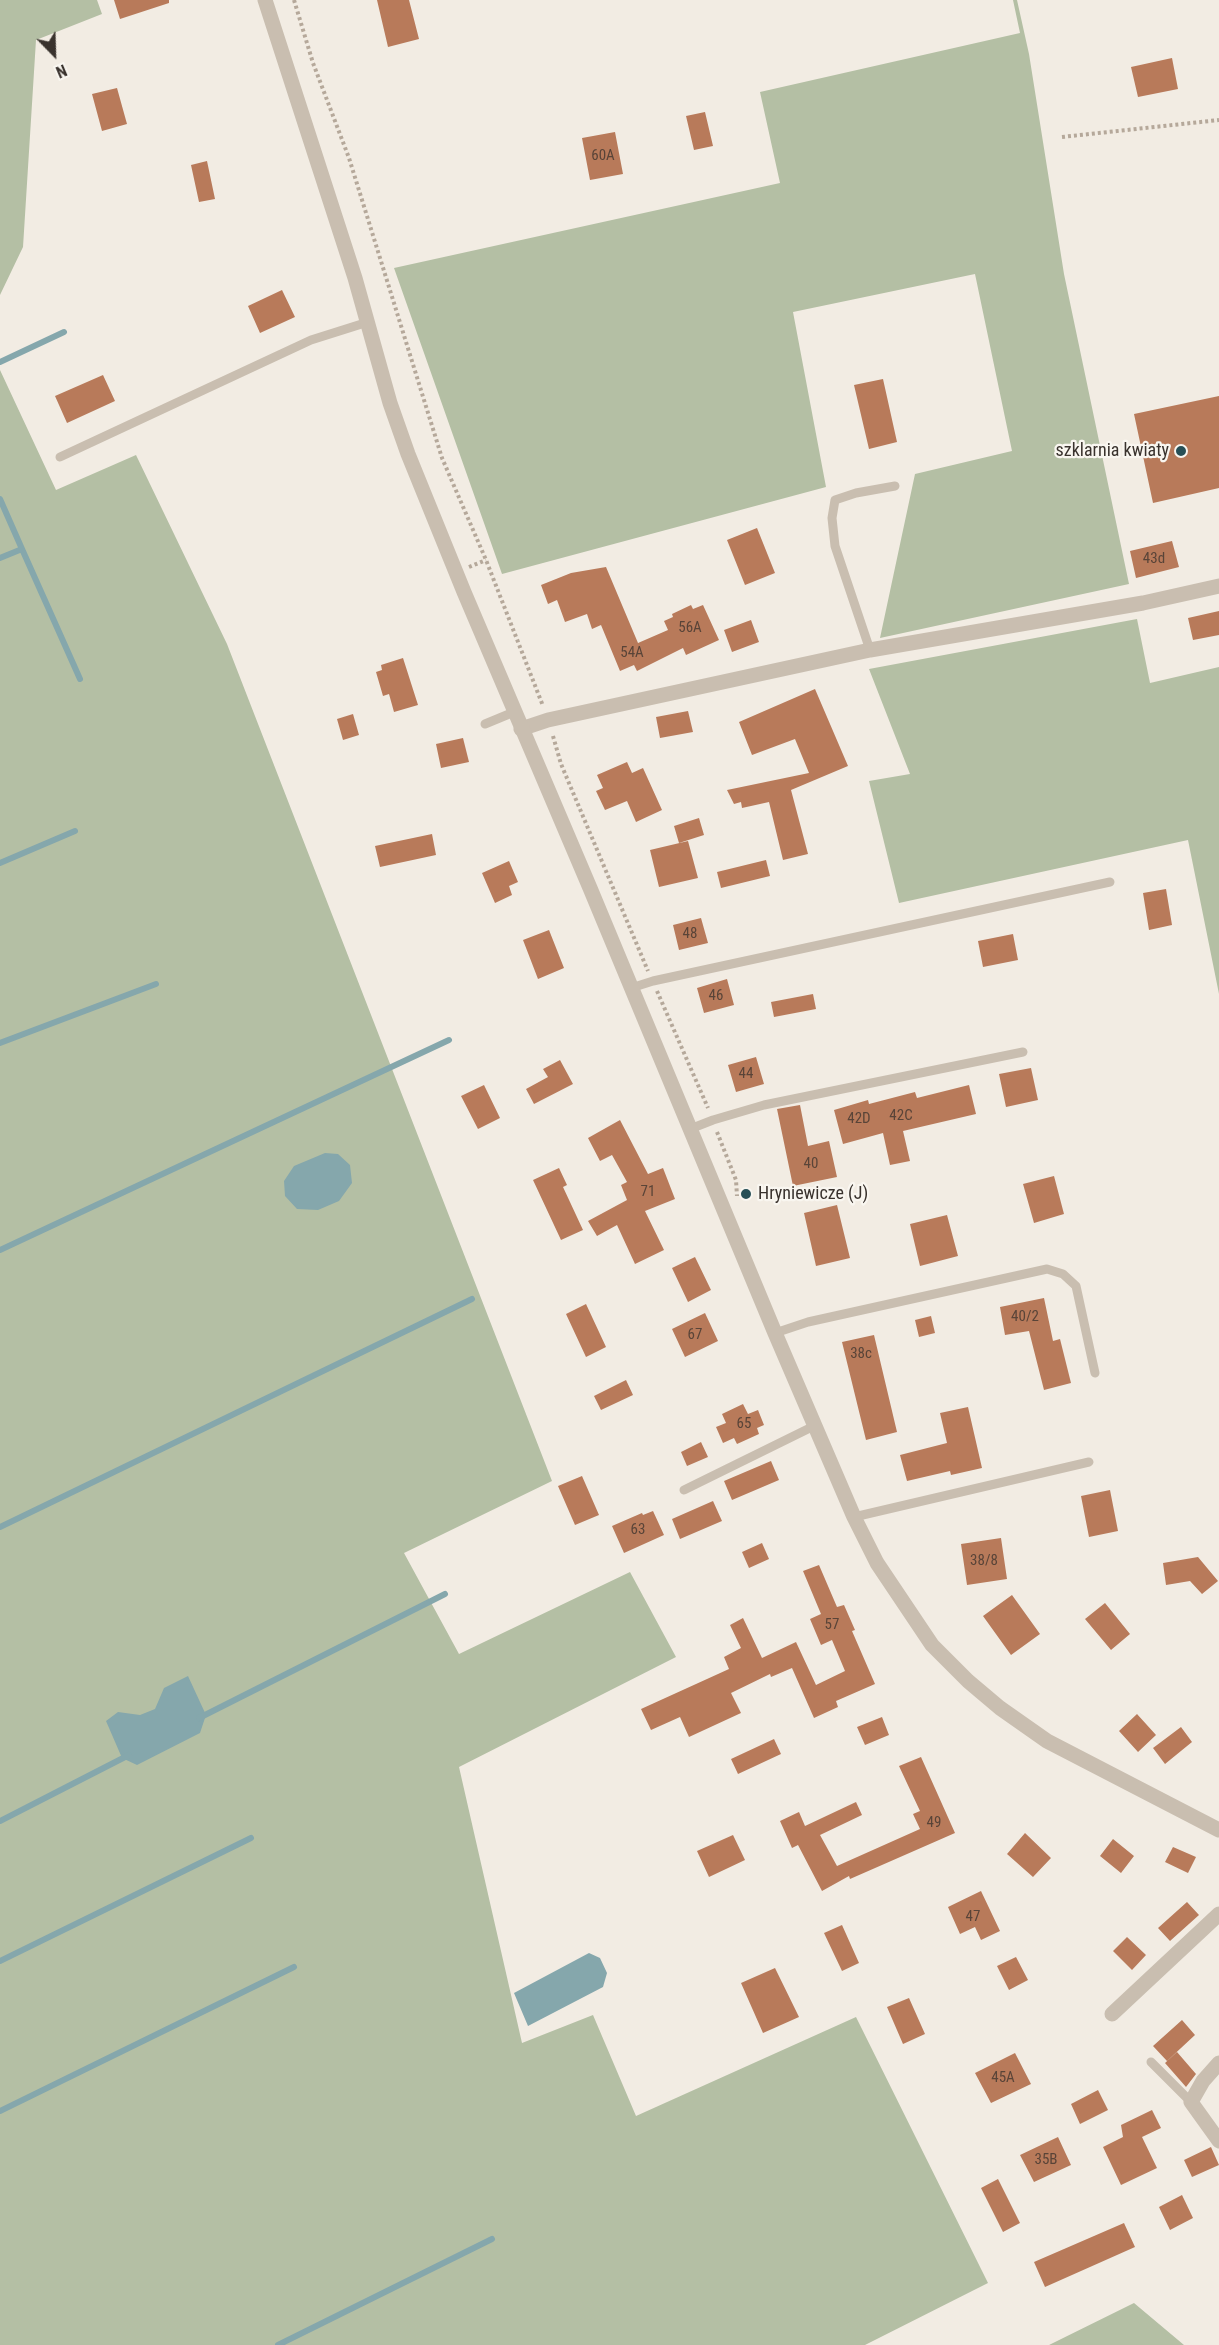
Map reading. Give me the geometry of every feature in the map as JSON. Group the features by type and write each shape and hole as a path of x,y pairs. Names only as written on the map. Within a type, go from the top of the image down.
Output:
{"street":[{"path":"265,0 368,322 402,437 521,729 632,988 814,1426 877,1563 903,1605 932,1645 968,1681 1000,1708 1047,1741 1219,1830"},
{"path":"521,729 548,720 870,650 1143,603 1219,586"},
{"path":"1112,2014 1219,1914"},
{"path":"1219,2063 1203,2081 1191,2102 1219,2141"}],"lane":[{"path":"60,457 311,340 368,322"},
{"path":"870,650 835,546 832,518 835,500 856,493 895,486"},
{"path":"485,724 514,712"},
{"path":"632,988 653,981 1110,882"},
{"path":"690,1129 764,1106 1023,1052"},
{"path":"775,1333 808,1322 1047,1269 1063,1274 1076,1287 1095,1373"},
{"path":"684,1490 814,1426"},
{"path":"854,1517 1089,1462"},
{"path":"1151,2062 1191,2102"}],"path":[{"path":"294,0 313,63 349,158 442,458 486,560 548,720 561,764 713,1120 736,1180 738,1203"},
{"path":"1062,137 1219,120"}],"green space":[{"path":"0,0 97,0 102,14 36,40 23,247 0,295"},
{"path":"1013,0 1017,0 1029,54 1064,274 1129,584 880,638 915,474 1012,451 975,274 793,312 826,487 502,574 394,268 780,183 760,92 1020,33"},
{"path":"0,370 56,490 136,455 227,644 552,1481 404,1553 459,1654 630,1572 676,1657 459,1767 522,2043 593,2015 636,2116 856,2017 988,2283 865,2345 0,2345"},
{"path":"1137,619 1150,683 1219,667 1219,994 1188,840 899,903 869,781 910,774 869,669"},
{"path":"1134,2303 1184,2345 1049,2345"}],"water":[{"path":"325,1153 338,1154 350,1165 352,1183 339,1201 318,1210 297,1209 285,1196 284,1181 294,1166"},
{"path":"188,1676 206,1715 200,1733 137,1765 122,1758 106,1721 118,1712 140,1715 155,1709 164,1688"},
{"path":"589,1953 600,1958 607,1973 603,1987 528,2026 514,1993"}],"building":[{"path":"114,0 169,0 169,3 120,19"},
{"path":"377,0 409,0 419,39 388,47"},
{"path":"1172,58 1178,89 1138,97 1131,67"},
{"path":"117,88 127,124 102,131 92,94"},
{"path":"705,112 713,146 694,150 686,116"},
{"path":"615,132 623,174 590,180 582,138"},
{"path":"207,161 215,199 199,202 191,165"},
{"path":"282,290 295,317 260,333 248,306"},
{"path":"103,375 115,401 67,423 55,396"},
{"path":"883,379 897,442 869,449 854,385"},
{"name":"szklarnia kwiaty","path":"1219,396 1219,488 1153,503 1134,414"},
{"path":"757,528 775,573 745,585 727,540"},
{"path":"1172,541 1179,567 1136,578 1130,551"},
{"path":"606,567 638,643 668,630 664,621 673,617 672,614 691,605 693,609 703,605 719,640 686,655 683,648 637,671 634,665 620,671 601,625 592,629 587,614 565,622 557,600 548,604 541,585 571,573"},
{"path":"1219,611 1219,635 1193,640 1188,618"},
{"path":"751,620 759,642 732,652 724,630"},
{"path":"403,658 418,705 394,712 389,694 383,696 376,672 382,670 381,665"},
{"path":"815,689 848,766 791,790 808,854 783,860 769,802 742,808 741,802 734,804 727,790 809,773 795,739 752,755 739,722"},
{"path":"688,711 693,732 660,738 656,717"},
{"path":"353,714 359,735 343,740 337,719"},
{"path":"463,738 469,762 441,768 436,744"},
{"path":"627,762 632,773 643,768 662,810 636,822 627,801 605,810 596,791 603,788 597,775"},
{"path":"699,818 704,835 679,843 674,826"},
{"path":"432,834 436,855 380,867 375,846"},
{"path":"688,841 698,878 659,887 650,850"},
{"path":"766,860 770,876 721,888 717,872"},
{"path":"509,861 518,882 509,886 512,895 495,903 482,873"},
{"path":"1166,889 1172,925 1149,930 1143,893"},
{"path":"701,918 708,943 679,950 673,925"},
{"path":"549,930 564,968 538,979 523,940"},
{"path":"1013,934 1018,960 983,967 978,941"},
{"path":"727,979 734,1005 704,1013 697,988"},
{"path":"813,994 816,1009 774,1017 771,1002"},
{"path":"756,1057 764,1084 736,1092 728,1065"},
{"path":"560,1060 573,1084 534,1104 526,1089 548,1077 543,1069"},
{"path":"1031,1068 1038,1100 1006,1107 999,1074"},
{"path":"484,1085 500,1118 478,1129 461,1096"},
{"path":"969,1085 976,1114 903,1131 910,1161 890,1165 883,1133 843,1144 834,1110 868,1100 869,1104 915,1092 917,1098"},
{"path":"800,1105 808,1146 829,1141 837,1177 793,1186 777,1109"},
{"path":"620,1120 648,1174 663,1168 675,1199 645,1211 664,1250 635,1264 617,1225 597,1236 588,1221 627,1200 621,1185 627,1182 612,1155 600,1161 588,1138"},
{"path":"559,1168 567,1185 563,1187 583,1230 561,1240 533,1180"},
{"path":"1054,1176 1064,1214 1034,1223 1023,1184"},
{"path":"837,1205 850,1258 816,1266 804,1213"},
{"path":"947,1215 958,1256 920,1266 910,1224"},
{"path":"695,1257 711,1290 688,1302 672,1268"},
{"path":"1044,1298 1053,1341 1060,1339 1071,1383 1044,1390 1029,1331 1005,1335 1000,1307"},
{"path":"586,1304 606,1347 586,1357 566,1314"},
{"path":"705,1313 718,1341 685,1357 672,1329"},
{"path":"931,1316 935,1333 919,1337 915,1320"},
{"path":"874,1335 897,1432 866,1440 842,1342"},
{"path":"626,1380 633,1395 601,1410 594,1396"},
{"path":"743,1404 748,1414 758,1410 764,1425 757,1428 759,1434 737,1444 734,1438 723,1443 716,1427 726,1423 722,1414"},
{"path":"968,1407 982,1468 951,1475 950,1471 907,1481 900,1455 947,1443 940,1413"},
{"path":"701,1442 708,1457 687,1466 681,1452"},
{"path":"771,1461 779,1480 732,1500 724,1481"},
{"path":"582,1476 599,1515 575,1525 558,1486"},
{"path":"1110,1490 1118,1531 1089,1537 1081,1496"},
{"path":"713,1501 722,1521 680,1539 672,1519"},
{"path":"653,1511 664,1535 624,1553 612,1526 642,1513 643,1515"},
{"path":"1001,1538 1007,1579 967,1585 961,1544"},
{"path":"762,1543 769,1559 749,1568 742,1552"},
{"path":"1198,1557 1218,1581 1202,1594 1190,1581 1166,1585 1163,1563"},
{"path":"819,1565 837,1607 844,1605 855,1630 852,1631 875,1684 836,1701 838,1707 814,1718 792,1668 771,1677 770,1674 731,1693 741,1713 689,1737 680,1717 651,1730 641,1709 729,1669 724,1657 741,1648 730,1625 743,1618 762,1658 796,1642 816,1685 845,1671 832,1640 821,1645 810,1619 821,1614 803,1571"},
{"path":"1012,1595 1040,1634 1011,1655 983,1616"},
{"path":"1105,1603 1130,1634 1111,1650 1085,1619"},
{"path":"1137,1714 1156,1735 1138,1752 1119,1731"},
{"path":"882,1717 889,1735 865,1745 857,1727"},
{"path":"1181,1727 1192,1742 1165,1764 1153,1748"},
{"path":"774,1739 781,1754 738,1774 731,1759"},
{"path":"921,1757 955,1833 850,1879 849,1876 822,1891 798,1845 792,1848 780,1821 799,1812 805,1826 856,1802 862,1815 820,1835 837,1866 920,1829 913,1814 920,1811 899,1766"},
{"path":"1025,1833 1051,1858 1033,1877 1007,1854"},
{"path":"733,1835 745,1860 709,1877 697,1851"},
{"path":"1113,1839 1134,1856 1121,1873 1100,1856"},
{"path":"1173,1847 1196,1857 1188,1873 1165,1862"},
{"path":"981,1891 1000,1931 981,1940 975,1927 960,1934 948,1907"},
{"path":"1187,1902 1199,1915 1170,1941 1158,1928"},
{"path":"842,1925 859,1963 842,1971 824,1933"},
{"path":"1127,1937 1146,1955 1132,1970 1113,1951"},
{"path":"1016,1957 1028,1980 1009,1990 997,1966"},
{"path":"775,1968 799,2017 763,2033 741,1983"},
{"path":"909,1998 925,2034 903,2044 887,2007"},
{"path":"1182,2020 1195,2035 1167,2061 1153,2046"},
{"path":"1177,2052 1196,2074 1186,2087 1165,2063"},
{"path":"1015,2053 1031,2084 991,2103 975,2073"},
{"path":"1098,2090 1108,2110 1080,2124 1071,2104"},
{"path":"1152,2110 1161,2128 1142,2137 1157,2168 1121,2185 1103,2147 1123,2137 1121,2125"},
{"path":"1058,2137 1071,2165 1034,2182 1020,2155"},
{"path":"1211,2147 1219,2165 1192,2177 1184,2160"},
{"path":"998,2179 1020,2223 1003,2232 981,2188"},
{"path":"1182,2195 1193,2218 1170,2230 1159,2207"},
{"path":"1124,2223 1135,2247 1045,2287 1034,2262"}],"waterway":[{"path":"0,362 64,332"},
{"path":"0,499 22,549 0,558"},
{"path":"22,549 80,679"},
{"path":"0,863 75,831"},
{"path":"0,1043 156,984"},
{"path":"0,1250 449,1040"},
{"path":"0,1527 472,1299"},
{"path":"199,1718 445,1594"},
{"path":"0,1821 129,1755"},
{"path":"0,1961 251,1838"},
{"path":"0,2111 294,1967"},
{"path":"278,2345 492,2239"}],"place":[{"name":"szklarnia kwiaty","path":"1181,451"},
{"name":"Hryniewicze (J)","path":"746,1194"}]}
